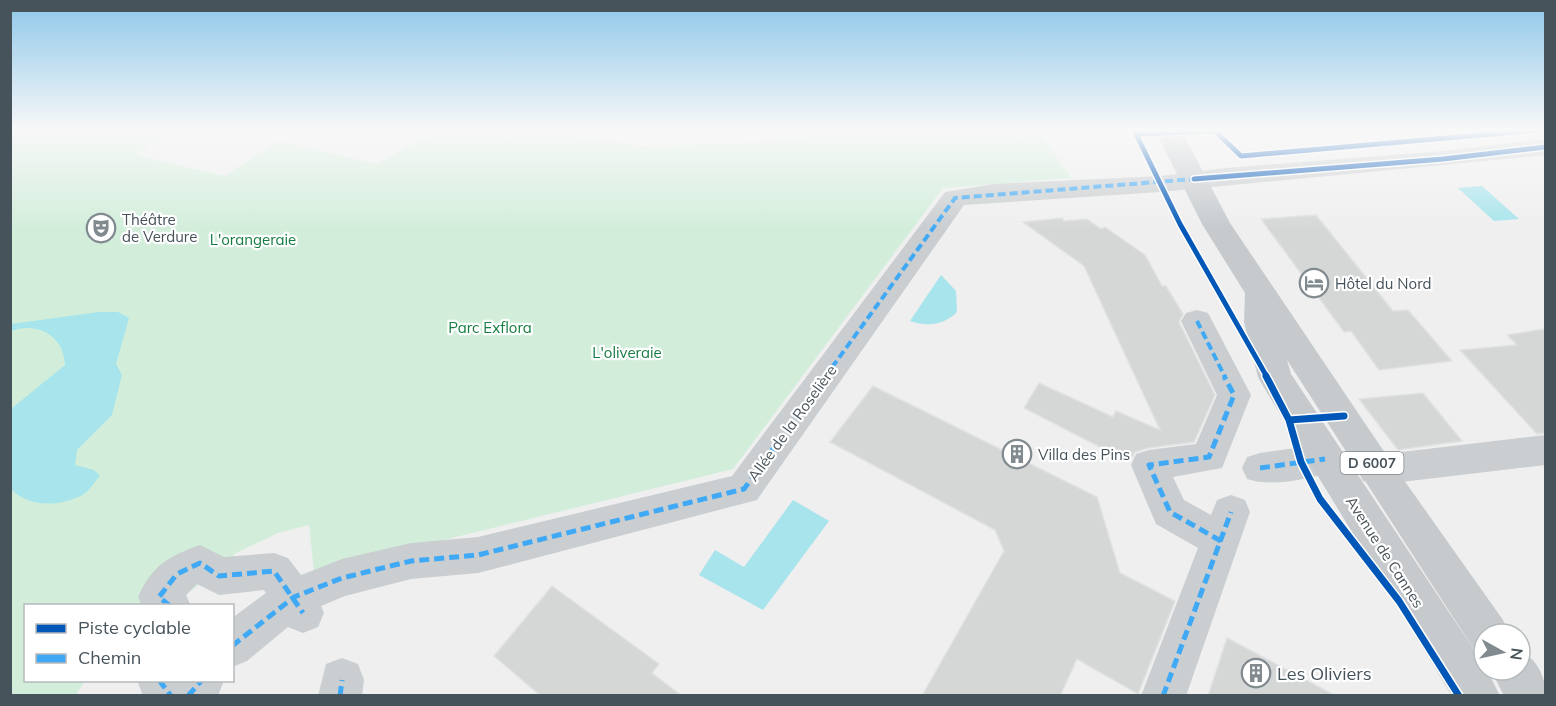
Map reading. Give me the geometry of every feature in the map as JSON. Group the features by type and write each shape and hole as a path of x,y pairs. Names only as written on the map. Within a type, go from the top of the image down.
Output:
{"main road":[{"name":"D 6007","path":"1185,163 1216,224 1376,470 1480,622"},
{"name":"Avenue de Cannes","path":"1260,289 1260,322 1275,377 1324,459 1478,696"},
{"path":"1521,682 1530,696"}],"street":[{"name":"Allée de la Roselière","path":"234,644 241,637 342,578 411,561 478,555 744,489 955,198 994,193 1160,184 1194,179 1394,163"},
{"path":"1164,696 1226,526 1170,512 1149,465 1209,457 1234,395 1197,321"},
{"path":"1376,470 1545,450"},
{"path":"1260,468 1324,459"},
{"path":"168,604 159,597 177,574 200,562 219,576 274,571 299,605"},
{"path":"160,682 171,696"},
{"path":"188,696 201,682"}],"green space":[{"name":"Parc Exflora","path":"11,163 169,163 225,176 245,163 1061,163 1071,178 943,188 733,469 314,572 309,525 278,533 236,553 175,604 24,604 24,682 84,682 76,695 11,695"}],"water":[{"path":"1482,186 1519,219 1494,221 1458,188"},
{"path":"941,275 956,291 957,312 947,320 935,324 910,321"},
{"path":"99,312 118,312 129,318 116,364 122,375 112,415 77,450 75,465 94,470 100,476 84,494 75,498 56,503 27,500 11,489 11,409 65,365 60,346 48,333 31,328 11,331 11,324"},
{"path":"793,500 829,521 763,610 699,575 715,550 744,567"}],"building":[{"path":"1316,215 1393,311 1408,310 1452,361 1379,370 1351,331 1344,332 1261,219"},
{"path":"1062,218 1064,221 1087,219 1101,229 1105,227 1145,255 1162,286 1166,286 1183,314 1179,322 1215,395 1194,442 1148,448 1135,452 1131,459 1125,460 1024,408 1039,383 1113,417 1116,411 1160,430 1084,266 1023,222"},
{"path":"1545,329 1545,433 1537,434 1460,350 1517,345 1507,335"},
{"name":"Villa des Pins","path":"873,386 1097,497 1120,573 1175,601 1138,694 1077,659 1060,696 922,696 1004,551 995,530 830,442"},
{"path":"1423,393 1462,441 1398,450 1359,399"},
{"path":"552,586 659,664 652,673 682,696 541,696 494,656"},
{"name":"Les Oliviers","path":"1227,638 1248,649 1336,696 1208,696"}],"marked path":[{"path":"234,644 294,597 342,578 411,561 478,555 744,489 955,198 1015,192 1135,186 1194,179"},
{"path":"1197,321 1234,395 1209,457 1149,465 1170,512 1221,541"},
{"path":"1260,468 1325,459"},
{"path":"1163,696 1231,512"},
{"path":"168,604 159,597 177,574 200,563 219,576 274,571 303,613"},
{"path":"340,696 342,680"},
{"path":"160,682 171,696"},
{"path":"188,696 200,682"}],"cycle path":[{"path":"1152,163 1180,224 1289,420 1344,416"},
{"path":"1194,179 1394,163"},
{"path":"1289,420 1301,462 1320,499 1399,601 1459,696"}],"place":[{"name":"Théâtre de Verdure","path":"101,228"},
{"name":"Hôtel du Nord","path":"1314,283"},
{"name":"Villa des Pins","path":"1017,454"},
{"name":"Les Oliviers","path":"1256,673"}],"park label":[{"name":"L'orangeraie","path":"253,239"},
{"name":"L'oliveraie","path":"627,352"}]}
